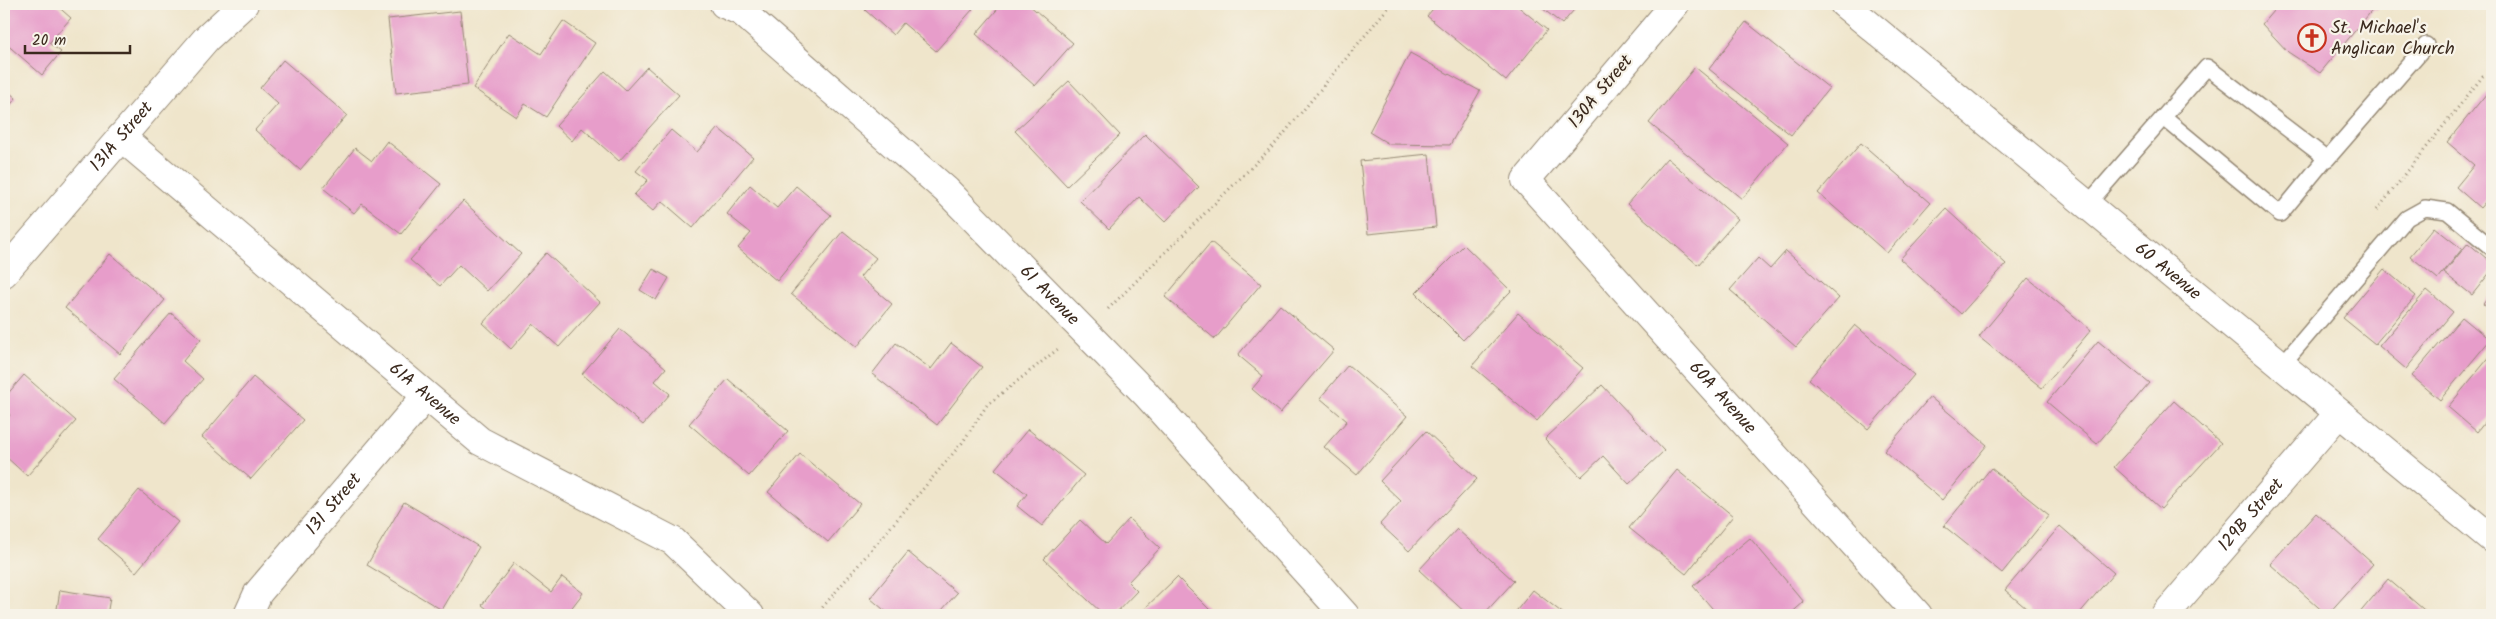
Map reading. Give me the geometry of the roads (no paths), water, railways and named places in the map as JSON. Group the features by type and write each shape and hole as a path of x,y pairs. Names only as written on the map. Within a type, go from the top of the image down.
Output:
{"street":[{"name":"131A Street","path":"4,273 206,38 244,4"},
{"name":"61 Avenue","path":"724,4 742,12 946,190 1146,394 1345,615"},
{"name":"130A Street","path":"1526,180 1675,4"},
{"name":"60 Avenue","path":"1844,4 2492,539"},
{"name":"61A Avenue","path":"121,137 480,440 672,541 750,615"},
{"name":"60A Avenue","path":"1526,180 1918,615"},
{"name":"131 Street","path":"248,615 258,593 426,396"},
{"name":"129B Street","path":"2165,615 2338,413"}],"lane":[{"path":"2163,117 2280,214 2326,158 2426,45"},
{"path":"2087,205 2207,67 2326,158"},
{"path":"2281,366 2407,218 2425,208 2447,211 2492,248"}],"place":[{"name":"St. Michael's Anglican Church","path":"2312,38"}]}
